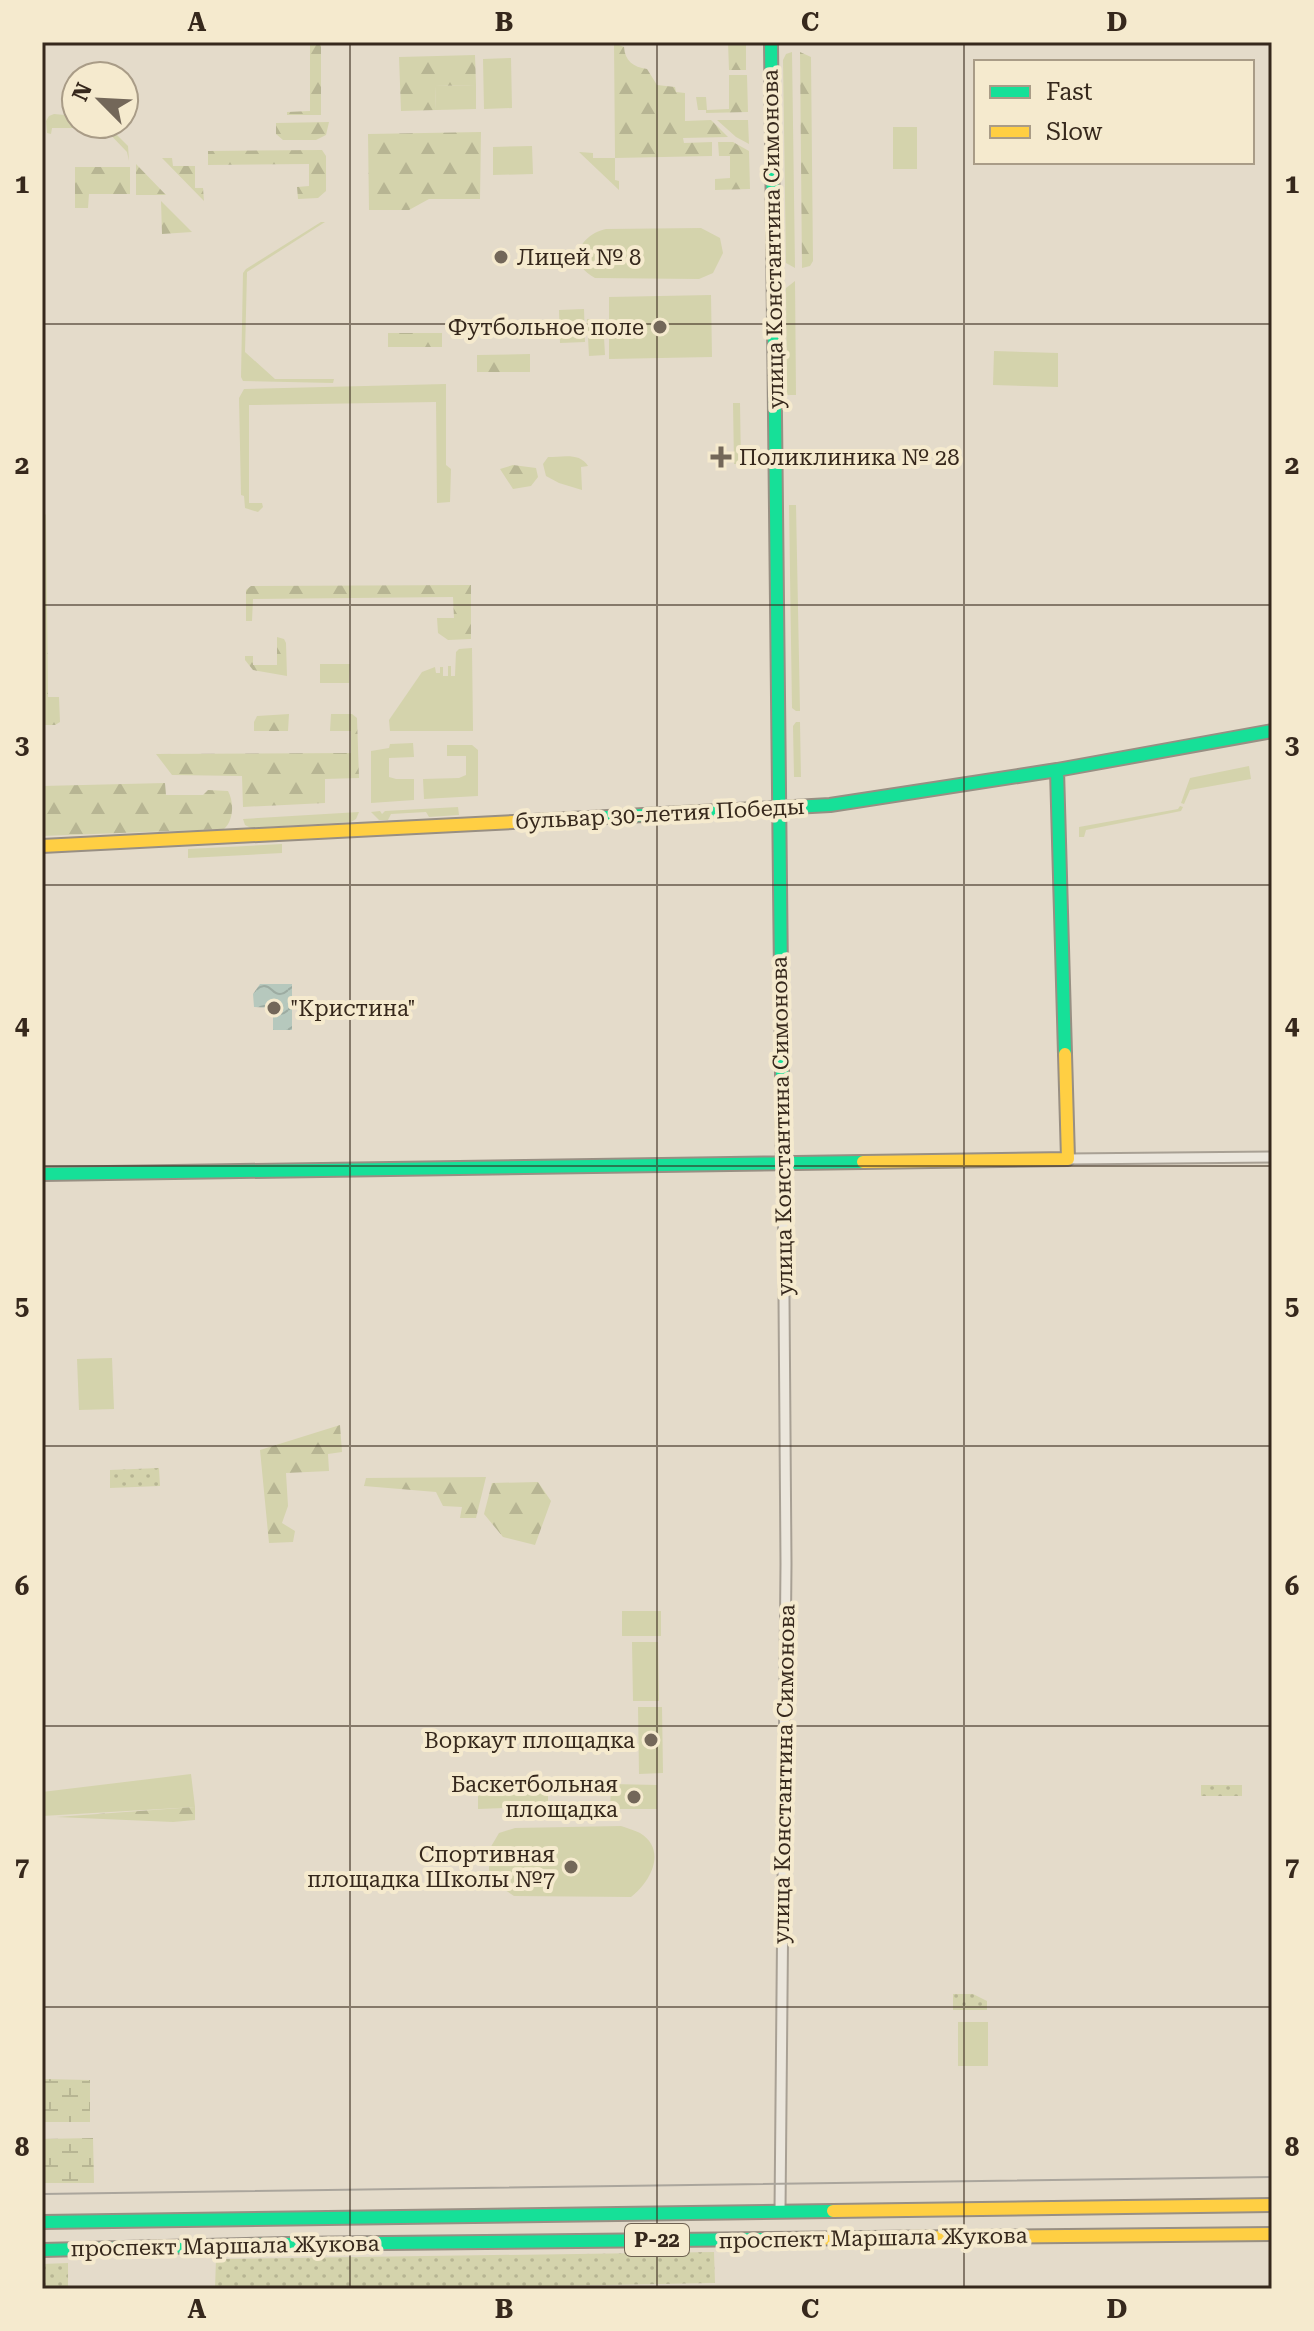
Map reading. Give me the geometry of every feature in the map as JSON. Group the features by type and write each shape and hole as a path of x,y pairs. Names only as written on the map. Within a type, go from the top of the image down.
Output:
{"main road":[{"name":"улица Константина Симонова","path":"771,42 783,1164"},
{"name":"бульвар 30-летия Победы","path":"42,846 830,805 1057,770 1272,731"},
{"path":"42,1174 1068,1159 1057,770"},
{"name":"проспект Маршала Жукова","path":"42,2222 1272,2205"},
{"name":"проспект Маршала Жукова","path":"42,2250 286,2244 1272,2234"}],"street":[{"path":"1068,1159 1272,1157"},
{"name":"улица Константина Симонова","path":"780,2211 786,1564 783,1164"}],"green space":[{"path":"310,42 321,42 321,115 287,115 287,112 310,111"},
{"path":"728,42 746,42 746,70 729,70"},
{"path":"614,43 624,47 631,62 647,69 657,85 675,87 676,92 685,93 685,121 711,120 728,137 683,138 684,143 712,142 712,156 615,158"},
{"path":"792,52 795,268 786,263 783,60 786,54"},
{"path":"800,52 811,57 813,261 810,266 802,268"},
{"path":"475,55 476,85 435,86 436,110 401,111 399,57"},
{"path":"511,58 512,108 484,109 483,59"},
{"path":"729,75 747,75 748,112 706,113 706,110 698,110 696,97 706,97 707,110 729,109"},
{"path":"476,85 476,109 436,110 435,86"},
{"path":"60,115 60,128 52,128 51,134 47,133 49,116"},
{"path":"717,120 748,120 749,144 736,137"},
{"path":"329,122 326,135 316,140 283,140 276,134 276,123"},
{"path":"893,127 917,127 917,169 893,169"},
{"path":"481,132 480,199 429,199 409,210 369,210 368,134"},
{"path":"116,140 122,140 128,146 129,161 127,152"},
{"path":"718,142 733,142 749,151 750,189 715,190 715,179 730,178 730,156 719,156"},
{"path":"532,146 533,174 493,175 493,147"},
{"path":"322,150 326,156 326,191 318,198 298,199 297,187 309,186 309,164 208,165 208,151"},
{"path":"579,152 593,153 593,158 615,158 615,180 619,181 619,190"},
{"path":"162,158 172,158 173,166 195,166 195,188 203,188 204,201"},
{"path":"136,164 166,195 136,195"},
{"path":"75,167 130,167 130,194 89,194 88,208 75,208"},
{"path":"161,201 192,232 162,234"},
{"path":"325,222 247,272 245,352 275,379 334,379 333,383 243,381 243,273"},
{"path":"701,228 720,238 723,253 713,273 699,279 595,278 581,265 579,257 583,243 606,229"},
{"path":"795,281 796,395 787,395 786,288"},
{"name":"Футбольное поле","path":"711,295 712,357 609,359 609,297"},
{"path":"584,309 585,342 560,343 559,310"},
{"path":"587,319 603,319 605,355 589,356"},
{"path":"388,333 442,333 442,347 388,347"},
{"path":"994,351 1058,353 1058,387 993,385"},
{"path":"530,354 530,372 477,372 477,355"},
{"path":"446,384 446,465 451,469 450,502 437,503 436,402 249,405 249,503 262,503 263,507 258,512 245,508 244,496 241,495 239,398 244,389"},
{"path":"733,403 740,403 741,464 734,464"},
{"path":"570,456 585,462 588,466 581,467 582,490 546,476 543,464 548,457"},
{"path":"513,465 536,468 538,477 531,486 513,489 500,469"},
{"path":"789,505 796,505 800,711 792,708"},
{"path":"42,510 46,515 48,697 59,697 60,722 55,725 42,725"},
{"path":"471,585 471,639 448,640 438,633 437,618 454,618 453,597 253,599 252,621 246,621 246,590 251,586"},
{"path":"277,637 286,643 287,676 253,670 245,656 253,656 253,665 277,665"},
{"path":"472,648 473,731 390,731 389,720 422,672 435,667 436,673 440,673 440,667 443,667 443,676 448,676 448,666 451,666 451,676 455,676 456,652"},
{"path":"320,664 350,664 349,683 320,683"},
{"path":"289,714 288,731 254,731 257,716"},
{"path":"331,714 352,714 357,718 359,778 325,779 325,803 243,807 242,776 172,775 156,754 351,753 351,731 330,731"},
{"path":"800,722 801,777 794,777 793,726"},
{"path":"413,743 414,757 389,758 389,777 414,779 414,800 371,803 371,751 389,748 390,744"},
{"path":"447,745 472,745 478,750 478,796 424,799 423,779 466,775 466,756 447,756"},
{"path":"1249,766 1251,779 1190,790 1184,804 1181,803 1190,778"},
{"path":"165,783 166,795 228,791 232,811 230,821 224,829 42,836 42,786"},
{"path":"458,807 459,815 429,817 426,812 391,814 388,820 379,820 371,812 380,811 382,814 385,811"},
{"path":"1183,807 1181,811 1086,830 1084,837 1079,837 1079,827 1178,809"},
{"path":"359,812 351,822 251,828 245,825 243,819"},
{"path":"282,844 282,853 188,858 188,849"},
{"path":"112,1358 114,1409 79,1410 77,1359"},
{"path":"340,1425 342,1452 328,1454 329,1471 286,1473 288,1506 282,1523 295,1531 293,1542 269,1543 260,1450"},
{"path":"159,1468 160,1486 110,1488 110,1470"},
{"path":"486,1477 476,1518 460,1518 462,1507 443,1506 436,1492 364,1486 366,1478"},
{"path":"538,1482 551,1501 535,1545 503,1537 484,1514 492,1483"},
{"path":"622,1611 661,1611 661,1636 622,1636"},
{"name":"Воркаут площадка","path":"632,1642 658,1642 659,1701 633,1701"},
{"name":"Воркаут площадка","path":"638,1707 662,1707 663,1773 639,1774"},
{"path":"191,1774 195,1807 42,1816 42,1792"},
{"name":"Баскетбольная площадка","path":"611,1784 657,1785 657,1809 610,1809"},
{"path":"1201,1785 1242,1785 1242,1796 1201,1796"},
{"name":"Воркаут площадка","path":"548,1791 548,1806 478,1809 478,1794"},
{"path":"195,1807 195,1820 173,1822 56,1817"},
{"name":"Спортивная площадка Школы №7","path":"621,1826 640,1833 653,1848 650,1875 631,1897 514,1896 496,1884 489,1872 489,1850 499,1833 515,1828"},
{"path":"953,1994 973,1994 987,2001 987,2010 953,2010"},
{"path":"958,2022 988,2022 988,2066 958,2066"},
{"path":"42,2079 90,2080 90,2122 42,2122"},
{"path":"93,2138 94,2183 42,2183 42,2139"},
{"path":"714,2252 715,2283 215,2289 216,2259"},
{"path":"68,2263 68,2289 42,2289 42,2264"}],"water":[{"name":"\"Кристина\"","path":"260,984 292,984 292,1030 273,1030 273,1008 254,1007 253,994"}],"tram line":[{"path":"42,2194 1272,2177"}],"traffic: fast":[{"path":"771,42 783,1164"},
{"path":"552,820 830,805 1057,770 1272,731"},
{"path":"1057,770 1065,1054"},
{"path":"42,1174 863,1162"},
{"path":"42,2222 833,2211"},
{"path":"42,2250 771,2239"}],"traffic: slow":[{"path":"42,846 552,820"},
{"path":"863,1162 1068,1159 1065,1054"},
{"path":"833,2211 1272,2205"},
{"path":"771,2239 1272,2234"}],"place":[{"name":"Лицей № 8","path":"501,257"},
{"name":"Футбольное поле","path":"660,327"},
{"name":"Поликлиника № 28","path":"721,457"},
{"name":"\"Кристина\"","path":"274,1008"},
{"name":"Воркаут площадка","path":"651,1740"},
{"name":"Баскетбольная площадка","path":"634,1797"},
{"name":"Спортивная площадка Школы №7","path":"571,1867"}]}
